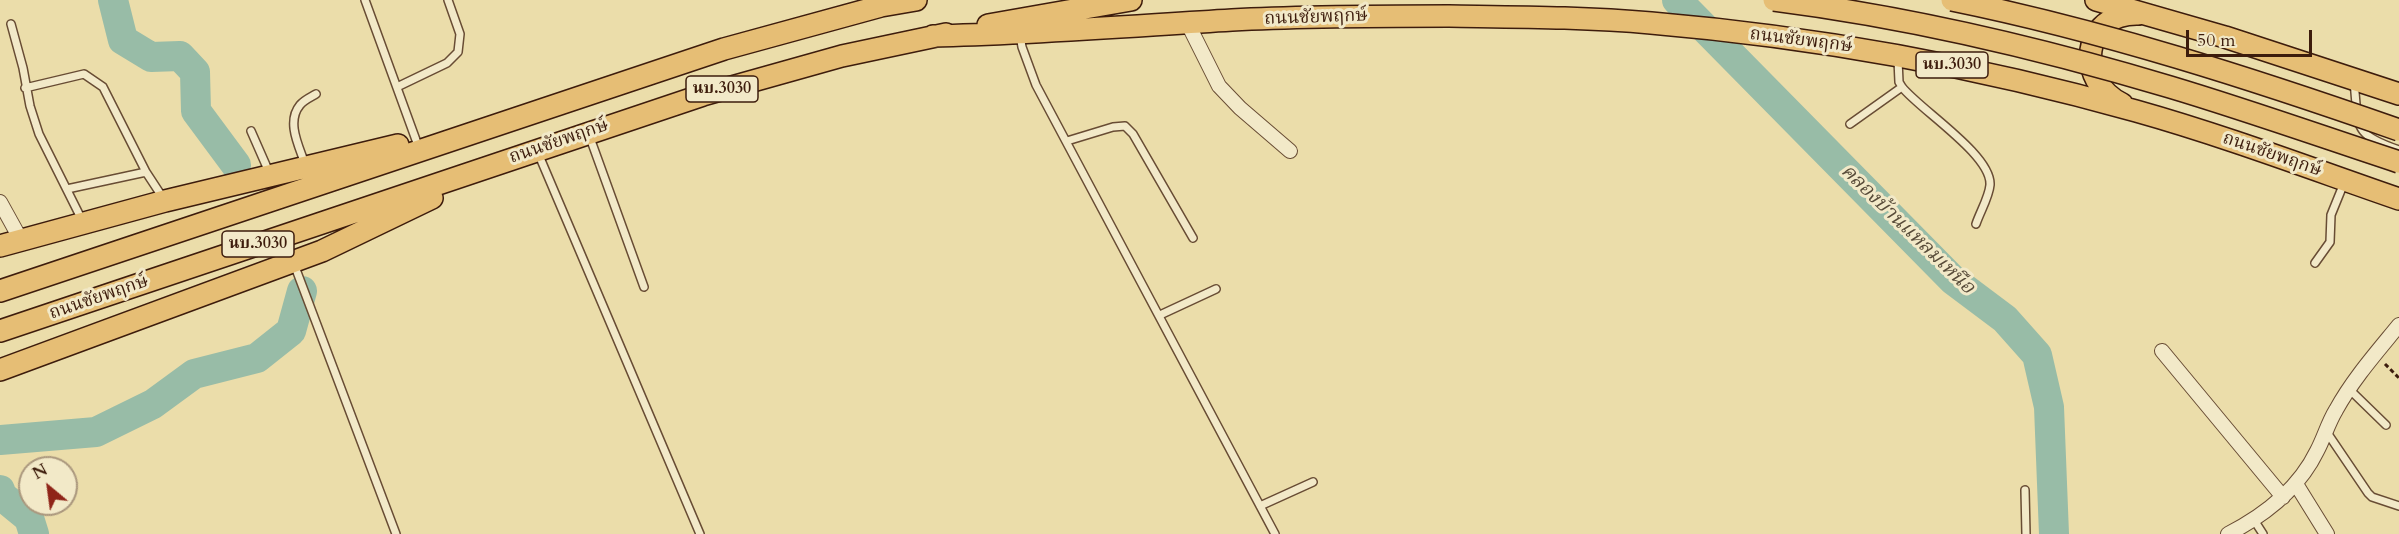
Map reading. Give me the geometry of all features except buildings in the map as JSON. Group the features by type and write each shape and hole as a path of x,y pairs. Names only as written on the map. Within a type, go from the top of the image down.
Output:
{"main road":[{"name":"ถนนชัยพฤกษ์","path":"0,291 724,49 889,3 916,0"},
{"name":"ถนนชัยพฤกษ์","path":"0,331 588,132 776,73 933,36 1131,0"},
{"name":"ถนนชัยพฤกษ์","path":"1774,0 1856,12 1994,39 2170,87 2399,162"},
{"path":"1952,0 2002,10 2172,56 2399,130"},
{"path":"2096,0 2152,14 2399,94"},
{"path":"2139,112 2107,95 2095,76 2089,55 2101,27 2113,17 2128,14 2152,14"},
{"name":"ถนนชัยพฤกษ์","path":"933,36 1020,35 1232,20 1377,16 1523,16 1654,23 1827,43 1898,54 2007,78 2139,112 2399,199"},
{"path":"0,246 270,174 503,122"},
{"path":"0,370 322,251 516,157"}],"street":[{"path":"1185,24 1219,86 1240,108 1290,151"},
{"path":"0,202 21,240"},
{"path":"2228,534 2254,520 2296,484 2316,454 2335,411 2349,389 2399,325"},
{"path":"2162,351 2216,413 2283,497"},
{"path":"2296,484 2327,534"}],"lane":[{"path":"365,0 416,140"},
{"path":"397,87 447,63 458,52 460,34 448,0"},
{"path":"10,24 23,68 25,88 39,134 83,223"},
{"path":"1020,35 1036,85 1275,534"},
{"path":"1898,54 1899,82 1902,87 1940,119 1979,160 1988,175 1990,185 1976,224"},
{"path":"25,88 84,74 103,87 146,172 165,201"},
{"path":"2353,79 2360,128 2374,142 2399,150"},
{"path":"1850,124 1902,87"},
{"path":"306,166 295,136 293,123 299,105 316,93"},
{"path":"1066,141 1113,127 1125,126 1134,134 1193,238"},
{"path":"251,131 270,174"},
{"path":"588,132 644,286"},
{"path":"537,150 700,534"},
{"path":"67,189 146,172"},
{"path":"2315,263 2330,242 2331,215 2345,180"},
{"path":"293,261 396,534"},
{"path":"1160,315 1216,289"},
{"path":"2349,389 2386,425"},
{"path":"2326,431 2368,493 2372,497 2399,506"},
{"path":"1260,506 1313,482"},
{"path":"2025,490 2026,534"},
{"path":"2254,520 2263,534"}],"waterway":[{"path":"113,0 123,40 151,57 180,56 195,72 196,111 236,165"},
{"name":"คลองบ้านแหลมเหนือ","path":"1677,0 1953,280 2005,319 2037,355 2049,407 2054,534"},
{"path":"0,440 96,432 153,404 194,374 257,358 291,331 302,291"},
{"path":"0,490 2,496 29,518 34,534"}]}
